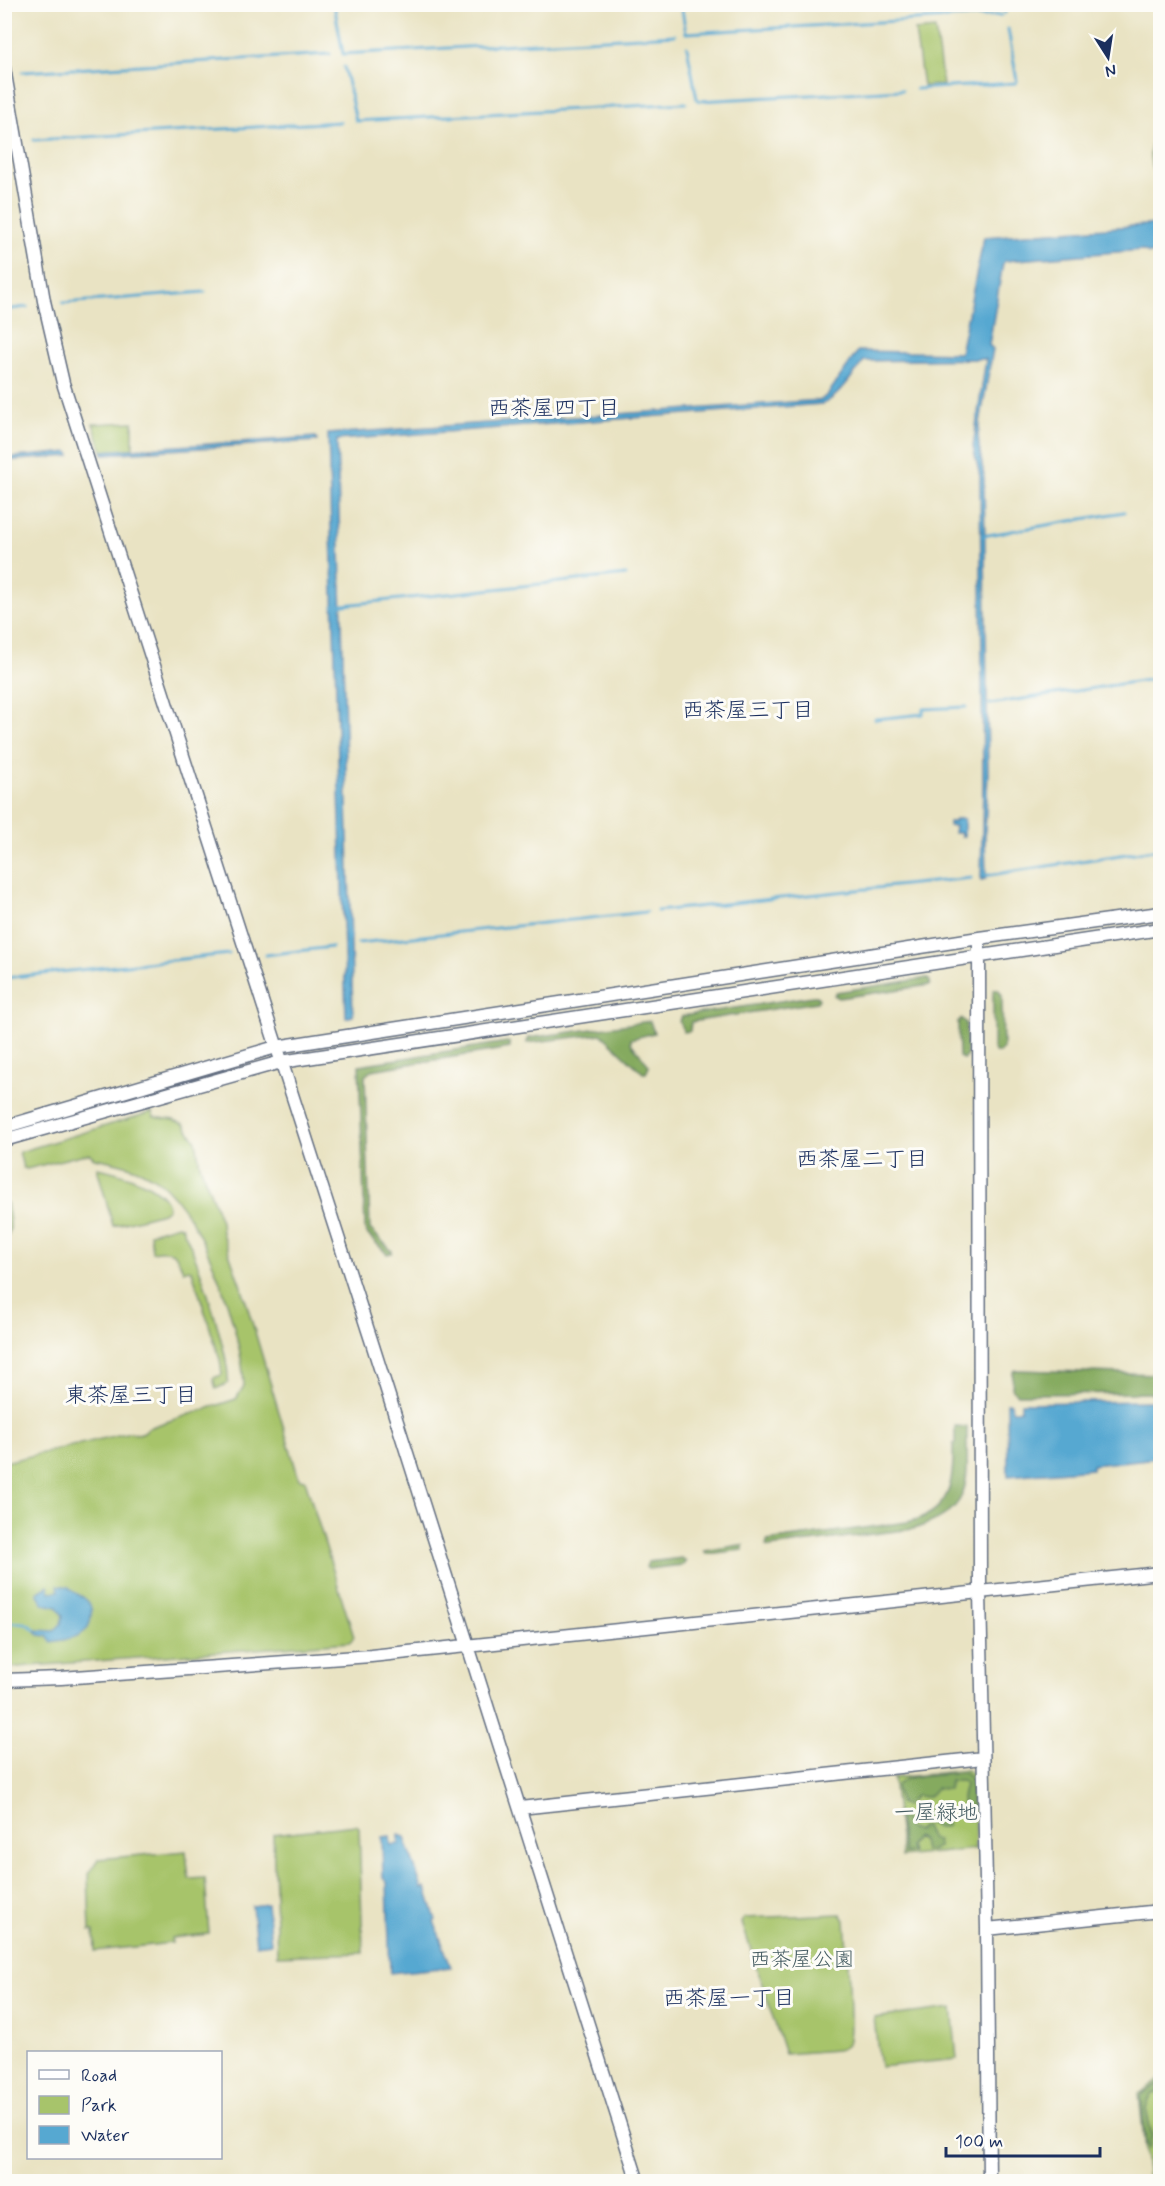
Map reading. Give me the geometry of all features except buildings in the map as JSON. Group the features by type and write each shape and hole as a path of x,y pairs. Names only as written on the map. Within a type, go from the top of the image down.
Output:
{"street":[{"path":"4,68 44,301 63,383 638,2181"},
{"path":"4,1127 276,1047 979,938 1161,913"},
{"path":"4,1140 281,1062 1161,929"},
{"path":"979,938 980,1592 987,1929 989,2181"},
{"path":"4,1680 279,1663 466,1646 1161,1573"},
{"path":"520,1808 983,1758"},
{"path":"987,1929 1161,1911"}],"green space":[{"path":"1158,5 1160,5 1160,179 1152,169 1150,156 1159,56"},
{"path":"935,29 943,85 923,86 915,31"},
{"path":"133,422 133,449 102,451 93,424"},
{"path":"927,978 930,985 839,998 834,995 836,992"},
{"path":"998,989 1002,995 1003,1049 996,1053 993,1049 993,993"},
{"path":"813,996 819,999 817,1002 691,1022 690,1031 684,1032 679,1021 682,1016"},
{"path":"962,1019 966,1023 967,1056 963,1059 959,1057 958,1022"},
{"path":"650,1021 654,1033 631,1039 631,1043 648,1064 646,1073 643,1073 601,1034 527,1043 528,1038"},
{"path":"510,1043 510,1048 372,1070 365,1076 370,1229 392,1251 387,1254 368,1235 365,1228 359,1065"},
{"path":"152,1112 154,1117 184,1124 196,1141 200,1165 221,1221 222,1233 244,1295 299,1479 305,1480 354,1637 350,1642 5,1668 5,1462 130,1432 142,1433 148,1428 236,1399 244,1386 242,1363 228,1306 205,1246 175,1197 158,1181 143,1172 119,1163 94,1158 90,1154 23,1168 19,1152"},
{"path":"97,1168 128,1176 151,1187 160,1193 168,1209 163,1213 113,1226"},
{"path":"5,1202 10,1223 5,1240"},
{"path":"178,1225 182,1227 198,1264 225,1355 228,1383 216,1389 213,1378 222,1375 220,1360 192,1271 189,1269 183,1271 176,1256 169,1251 152,1252 150,1233"},
{"path":"1016,1370 1160,1374 1160,1402 1158,1393 1016,1394 1012,1388 1013,1372"},
{"path":"955,1426 967,1427 966,1479 963,1492 948,1513 933,1522 913,1529 766,1546 767,1541 922,1518 933,1511 947,1494 952,1471"},
{"path":"743,1545 743,1550 707,1554 704,1551"},
{"path":"682,1558 686,1561 683,1565 648,1569 646,1567 648,1562"},
{"name":"一屋緑地","path":"967,1770 974,1776 975,1849 902,1857 893,1778"},
{"path":"964,1773 971,1778 972,1819 968,1820 963,1817 962,1797 965,1784 962,1781 950,1781 948,1789 936,1788 928,1797 915,1796 906,1806 900,1804 896,1786 905,1779"},
{"path":"924,1806 931,1812 942,1806 946,1807 948,1810 947,1826 938,1827 924,1820 916,1808"},
{"path":"905,1819 907,1828 918,1831 921,1827 925,1827 930,1837 937,1841 938,1847 931,1851 924,1851 922,1840 916,1837 910,1846 912,1853 904,1854 899,1820"},
{"path":"356,1825 359,1827 363,1953 277,1956 273,1834"},
{"path":"186,1851 189,1879 205,1878 209,1934 171,1938 172,1943 95,1951 94,1931 90,1931 88,1874 98,1859"},
{"name":"西茶屋公園","path":"841,1914 845,1920 849,1984 850,2035 848,2043 837,2050 785,2054 742,1923 744,1918"},
{"path":"952,2008 957,2059 880,2067 874,2018"},
{"path":"1160,2079 1160,2181 1148,2181 1139,2094"},
{"path":"1158,2084 1160,2091 1151,2095 1146,2109 1152,2136 1149,2148 1146,2146 1141,2097"}],"water":[{"path":"1160,220 1160,252 1149,254 1142,250 1005,261 1003,263 989,345 993,349 978,434 984,476 988,774 985,833 986,879 981,880 983,782 980,476 973,447 986,359 864,361 840,391 822,404 337,440 353,1016 346,1018 328,434 821,400 828,394 858,351 960,353 984,237 1159,224"},
{"path":"316,437 317,441 103,454 102,451"},
{"path":"69,452 70,456 5,461 5,458"},
{"path":"955,819 964,819 964,836 961,836 961,833 954,833 955,826 949,826 949,822 954,822"},
{"path":"1153,1401 1160,1456 1157,1458 1092,1465 1092,1469 1008,1476 1007,1403 1011,1403 1012,1410 1021,1410 1021,1403"},
{"path":"58,1585 69,1587 86,1599 91,1606 90,1623 83,1633 77,1636 51,1642 47,1636 39,1635 35,1630 54,1631 61,1624 63,1616 57,1607 44,1604 37,1593 48,1586 50,1592 59,1591"},
{"path":"399,1835 405,1837 422,1889 426,1888 436,1920 434,1921 451,1967 390,1973 387,1882 383,1878 382,1837 390,1836 391,1845 399,1844"},
{"path":"267,1904 271,1943 256,1945 252,1906"}],"waterway":[{"path":"334,4 343,54 675,35"},
{"path":"681,4 686,33 1001,15"},
{"path":"1004,4 1005,13"},
{"path":"916,89 1016,83 1008,29"},
{"path":"687,47 699,101 902,90"},
{"path":"22,72 330,54"},
{"path":"344,67 356,121 686,103"},
{"path":"34,140 340,122"},
{"path":"63,303 205,292"},
{"path":"4,310 27,307"},
{"path":"982,536 1124,512"},
{"path":"334,606 626,575"},
{"path":"990,704 1160,678"},
{"path":"875,719 923,714 923,709 966,707"},
{"path":"983,876 1160,849"},
{"path":"657,911 971,878"},
{"path":"358,943 646,912"},
{"path":"265,955 332,947"},
{"path":"4,978 229,954"},
{"path":"4,1620 27,1624 35,1630"}],"district":[{"name":"西茶屋四丁目","path":"554,409"},
{"name":"西茶屋三丁目","path":"748,711"},
{"name":"西茶屋二丁目","path":"862,1160"},
{"name":"東茶屋三丁目","path":"131,1396"},
{"name":"西茶屋一丁目","path":"729,1999"}]}
